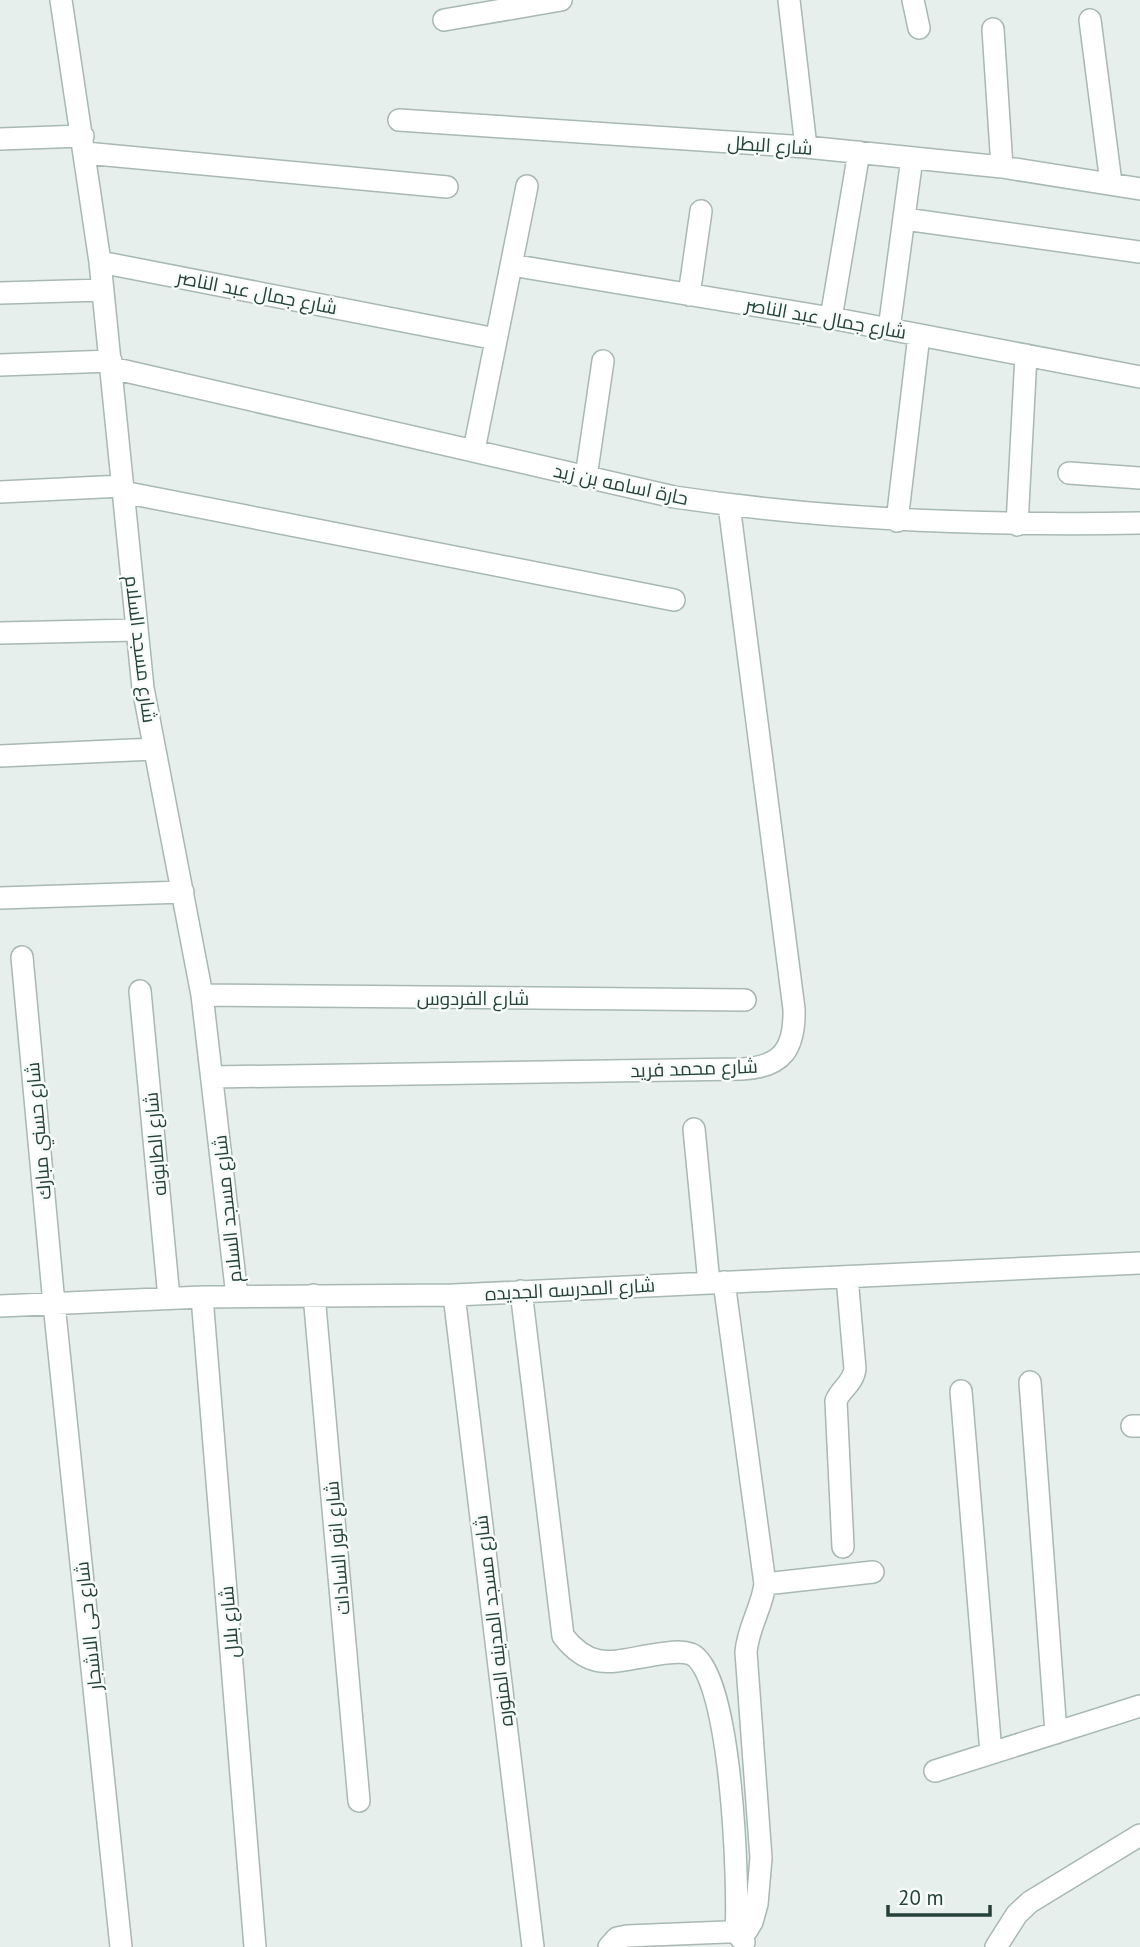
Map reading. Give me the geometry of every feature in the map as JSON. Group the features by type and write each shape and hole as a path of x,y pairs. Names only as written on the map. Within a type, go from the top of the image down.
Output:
{"street":[{"name":"شارع مسجد السلام","path":"61,0 100,262 137,630 154,749 202,995 237,1296"},
{"path":"444,20 561,0"},
{"path":"789,0 806,147"},
{"path":"913,0 919,28"},
{"path":"1090,20 1111,183"},
{"path":"993,29 1002,167"},
{"name":"شارع البطل","path":"399,120 806,147 1002,167 1140,188"},
{"path":"0,138 84,144 447,187"},
{"path":"831,318 859,152"},
{"path":"889,329 912,158"},
{"path":"474,450 527,186"},
{"path":"689,295 701,211"},
{"path":"905,219 1140,252"},
{"name":"شارع جمال عبد الناصر","path":"100,262 496,339"},
{"name":"شارع جمال عبد الناصر","path":"511,265 831,318 1140,377"},
{"path":"0,293 103,289"},
{"path":"897,520 919,335"},
{"path":"1017,525 1026,355"},
{"path":"586,477 603,361"},
{"name":"حارة اسامه بن زيد","path":"0,365 111,365 586,477 729,505 897,520 1017,525 1140,523"},
{"path":"1069,473 1140,478"},
{"path":"0,492 123,489 674,600"},
{"name":"شارع محمد فريد","path":"213,1077 742,1069 769,1064 780,1057 794,1034 794,1009 729,505"},
{"path":"0,633 137,630"},
{"path":"0,755 154,749"},
{"path":"0,898 183,892"},
{"name":"شارع حسني مبارك","path":"22,957 54,1304"},
{"name":"شارع الطابونه","path":"140,991 169,1298"},
{"name":"شارع الفردوس","path":"202,995 745,1000"},
{"path":"694,1129 765,1584 763,1597 751,1623 746,1652 760,1882 752,1922 741,1939"},
{"name":"شارع المدرسه الجديده","path":"0,1307 202,1297 521,1292 1140,1264"},
{"path":"843,1547 836,1401 840,1391 854,1378 855,1369 847,1277"},
{"path":"521,1292 563,1636 576,1653 596,1662 677,1651 701,1661 709,1672 724,1736 741,1939"},
{"name":"شارع مسجد المدينه المنوره","path":"454,1294 533,1947"},
{"name":"شارع انور السادات","path":"314,1295 359,1801"},
{"name":"شارع بلال","path":"202,1297 255,1947"},
{"name":"شارع حى الاشجار","path":"54,1304 121,1947"},
{"path":"1030,1382 1056,1733"},
{"path":"961,1391 991,1753"},
{"path":"765,1584 873,1572"},
{"path":"935,1771 1140,1706"},
{"path":"996,1947 1017,1914 1030,1902 1140,1835"},
{"path":"609,1947 617,1938 627,1936 741,1939"}]}
